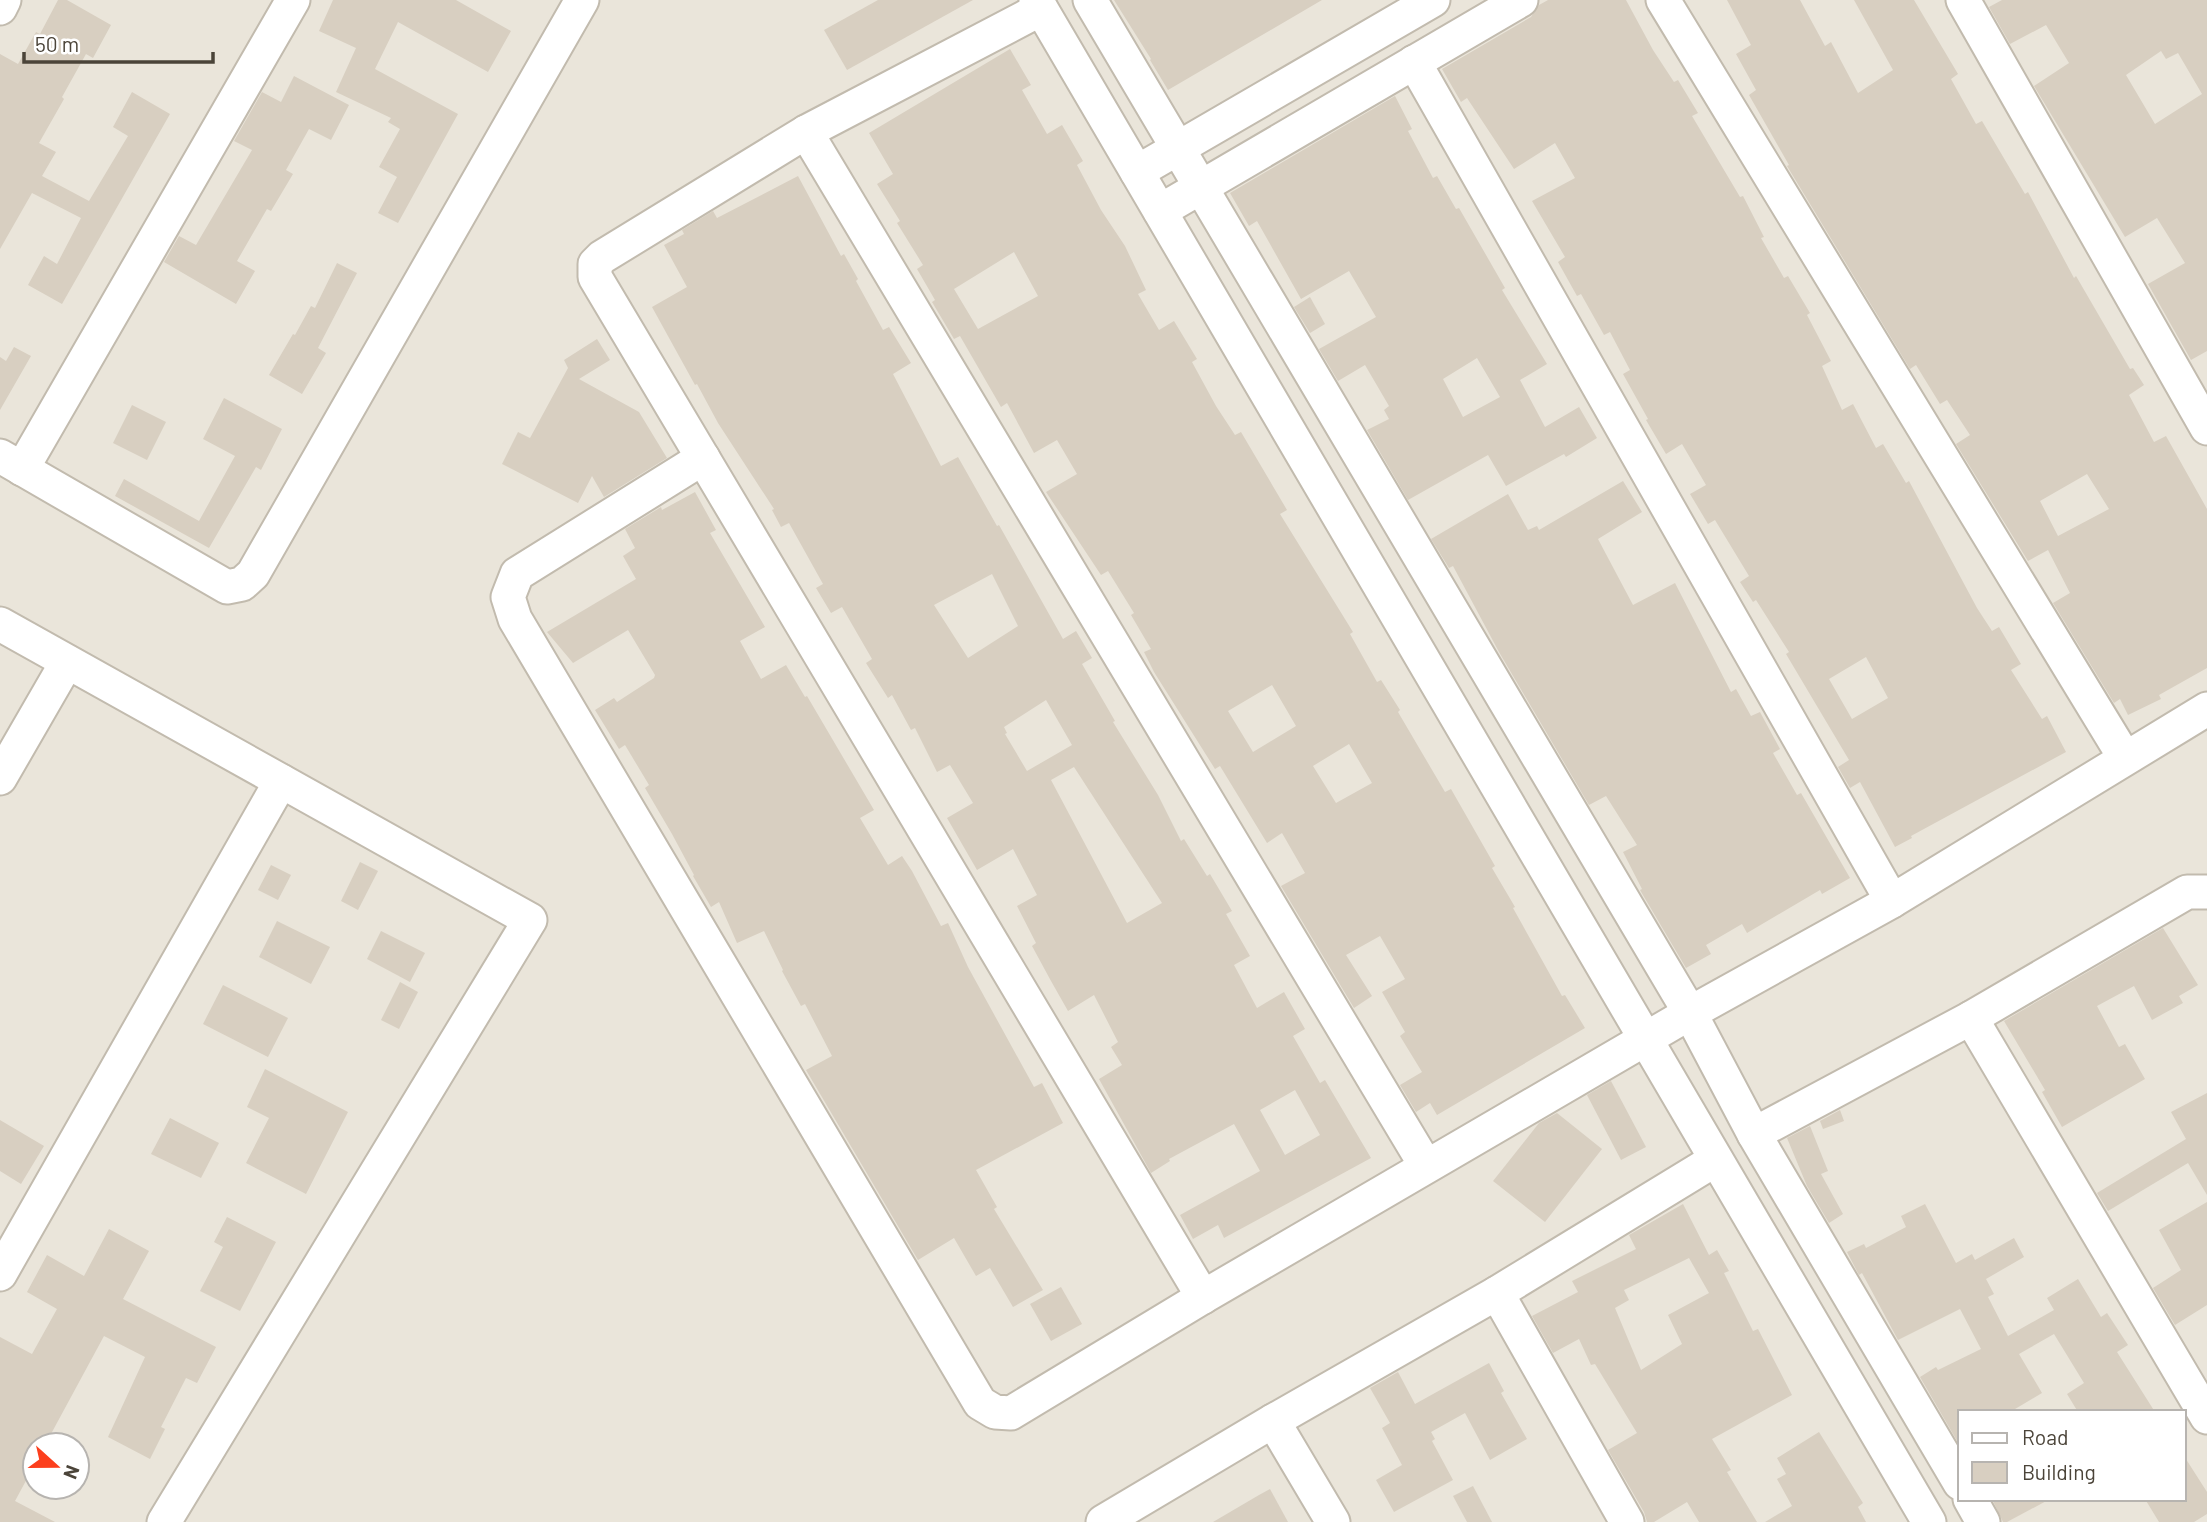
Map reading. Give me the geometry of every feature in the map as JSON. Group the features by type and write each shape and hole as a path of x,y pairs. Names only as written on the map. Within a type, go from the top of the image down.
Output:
{"street":[{"path":"0,8 4,0"},
{"path":"293,0 11,463 227,587 242,584 253,574 582,0"},
{"path":"1090,0 1690,1013 1754,1134 1958,1480"},
{"path":"1137,172 1179,149 1385,12 1433,0"},
{"path":"1160,211 1521,0"},
{"path":"1663,0 2125,758"},
{"path":"1963,0 2207,428"},
{"path":"1203,1297 595,277 595,264 602,257 806,132 1039,4 1929,1522"},
{"path":"1414,62 1892,901"},
{"path":"806,132 1426,1166"},
{"path":"703,458 517,574 508,597 515,619 980,1403 995,1412 1011,1413 1426,1166 1690,1013 1892,901 2207,709"},
{"path":"0,624 530,920 164,1522"},
{"path":"0,778 67,662"},
{"path":"0,1274 281,781"},
{"path":"1754,1134 1971,1018 2187,891 2207,892"},
{"path":"1971,1018 2207,1417"},
{"path":"1103,1522 1497,1293 1715,1160"},
{"path":"1497,1293 1628,1522"},
{"path":"1273,1421 1333,1522"},
{"path":"1971,1501 1983,1522"}],"shaded area":[{"path":"0,0 2207,0 2207,1522 0,1522"}],"building":[{"path":"58,0 67,0 111,25 93,58 86,54 39,143 56,152 42,176 89,201 128,136 113,127 132,92 170,114 62,304 28,285 44,256 57,264 81,218 32,193 0,249 0,54 18,64 36,32 40,34"},
{"path":"333,0 456,0 511,31 488,72 398,22 375,69 458,114 398,223 378,213 397,177 379,167 400,129 388,122 391,118 336,92 356,48 319,31"},
{"path":"878,0 973,0 847,70 824,30"},
{"path":"1114,0 1322,0 1168,90"},
{"path":"1548,0 1626,0 1653,50 1674,82 1678,80 1698,113 1692,116 1740,197 1743,196 1764,237 1761,238 1784,278 1788,276 1810,313 1807,315 1831,361 1822,366 1842,410 1853,404 1876,448 1883,444 1906,483 1909,481 1977,608 1992,631 1999,627 2021,664 2011,670 2042,719 2047,716 2066,752 1895,847 1860,782 1850,788 1838,767 1849,760 1786,654 1789,652 1756,600 1753,602 1740,582 1749,576 1715,520 1708,524 1690,494 1706,485 1682,444 1666,454 1623,374 1630,370 1610,332 1604,335 1581,294 1577,296 1558,262 1565,257 1532,201 1575,178 1555,143 1514,169 1467,98 1461,102 1442,69 1531,17 1539,5","holes":["1866,657 1888,698 1852,719 1829,679"]},
{"path":"1727,0 1800,0 1825,46 1831,42 1858,93 1893,70 1854,0 1914,0 1958,74 1951,79 1976,124 1982,121 2025,194 2028,192 2074,278 2076,276 2130,369 2133,368 2144,385 2129,395 2154,442 2166,436 2207,509 2207,668 2159,695 2161,699 2128,715 2120,699 2114,703 2053,603 2070,593 2048,550 2028,561 1956,444 1970,435 1947,400 1940,404 1916,365 1910,369 1787,166 1789,165 1749,95 1756,90 1736,54 1751,45","holes":["2087,474 2109,509 2058,536 2040,501"]},
{"path":"2002,0 2207,0 2207,351 2191,360 2148,284 2185,263 2157,218 2125,237 2034,86 2069,63 2046,25 2010,44 1989,7","holes":["2161,51 2166,59 2178,53 2202,94 2155,124 2126,75"]},
{"path":"1010,49 1031,85 1022,90 1047,134 1062,125 1083,161 1077,165 1101,210 1125,246 1146,290 1138,294 1159,330 1174,321 1197,359 1192,362 1216,406 1235,435 1241,432 1287,510 1280,514 1353,632 1350,634 1377,682 1381,680 1400,710 1398,712 1445,792 1451,789 1495,866 1492,868 1562,996 1565,995 1585,1028 1437,1115 1430,1103 1416,1112 1400,1085 1422,1072 1400,1036 1405,1032 1382,992 1405,979 1380,936 1346,955 1372,996 1354,1008 1281,886 1305,873 1282,833 1267,843 1220,766 1215,769 1154,672 1144,652 1151,649 1131,615 1134,613 1108,571 1101,575 1046,492 1077,474 1057,440 1034,453 1007,403 1001,407 960,336 954,339 932,302 935,300 917,269 923,265 877,184 893,174 869,133","holes":["1014,252 1038,296 978,329 954,289","1272,685 1296,726 1253,752 1228,711","1349,744 1372,783 1336,803 1313,766"]},
{"path":"294,76 349,105 331,140 309,129 286,170 293,174 271,211 267,209 237,261 255,271 236,304 164,262 179,236 196,245 252,150 234,141 262,92 281,102"},
{"path":"1395,96 1412,129 1408,131 1433,178 1437,176 1456,209 1459,208 1505,288 1502,290 1547,364 1520,380 1545,427 1579,407 1597,438 1566,457 1564,454 1506,486 1488,455 1408,500 1367,430 1389,419 1384,410 1389,406 1365,365 1338,381 1319,349 1376,317 1349,271 1301,299 1257,221 1249,226 1230,193","holes":["1477,358 1500,397 1463,417 1443,379"]},
{"path":"798,176 841,256 844,254 858,279 856,281 883,330 889,327 911,363 893,374 941,466 958,457 1063,639 1076,631 1092,658 1082,664 1115,721 1113,722 1158,795 1181,841 1184,839 1207,876 1210,874 1232,911 1226,914 1250,956 1234,965 1257,1008 1284,992 1305,1029 1293,1036 1320,1083 1325,1080 1371,1158 1224,1238 1218,1225 1193,1239 1180,1215 1260,1171 1234,1124 1169,1159 1170,1161 1151,1173 1099,1079 1122,1065 1111,1047 1118,1042 1094,995 1068,1011 1051,981 1032,946 1036,943 1017,906 1037,895 1013,849 977,870 947,818 973,803 950,765 937,772 915,728 911,730 892,695 888,698 866,663 872,659 842,607 831,613 816,588 823,584 789,523 781,527 772,510 774,509 718,423 697,384 695,385 652,307 687,287 664,245 684,234 682,230 713,211 717,218","holes":["992,574 1018,626 968,658 934,605","1046,700 1072,745 1027,771 1005,734 1007,733 1004,727","1074,767 1162,903 1127,923 1051,780","1295,1090 1320,1135 1285,1155 1260,1110"]},
{"path":"337,263 357,273 318,348 326,353 302,394 269,375 311,306 315,308"},
{"path":"1310,297 1325,324 1310,333 1294,307"},
{"path":"597,339 610,360 579,379 639,412 667,458 604,497 592,476 578,503 502,464 518,432 530,438 568,368 564,360"},
{"path":"14,347 31,356 0,410 0,357 6,361"},
{"path":"224,398 282,429 261,470 256,467 209,548 115,496 124,479 199,521 235,456 203,439"},
{"path":"132,405 166,422 147,460 113,443"},
{"path":"1623,481 1642,512 1598,539 1633,605 1675,583 1731,692 1736,689 1751,716 1760,712 1780,749 1773,753 1797,795 1801,793 1850,878 1822,894 1820,890 1747,933 1742,924 1706,945 1711,954 1686,968 1640,890 1642,889 1623,852 1637,845 1606,796 1589,805 1499,652 1453,566 1449,568 1431,539 1508,494 1528,530 1537,526 1539,530"},
{"path":"695,492 716,530 710,533 765,627 740,641 761,679 786,665 874,810 860,818 888,865 902,856 941,926 948,923 968,967 1034,1087 1042,1083 1063,1123 976,1170 997,1207 994,1209 1043,1290 1013,1307 990,1268 976,1276 954,1238 918,1260 806,1070 832,1056 805,1004 801,1006 764,931 737,943 719,902 711,907 693,876 645,788 649,785 625,745 619,749 595,710 614,698 617,702 654,678 655,675 628,630 573,663 547,632 636,579 623,556 635,548 625,529 661,507 662,510"},
{"path":"360,862 378,871 358,910 341,901"},
{"path":"271,865 291,875 278,900 258,890"},
{"path":"277,921 330,947 311,984 259,957"},
{"path":"2163,928 2198,985 2179,996 2183,1003 2152,1020 2134,986 2097,1006 2119,1047 2125,1044 2145,1079 2062,1127 2042,1092 2045,1090 2004,1021"},
{"path":"381,931 425,953 410,982 367,959"},
{"path":"400,982 418,992 399,1029 381,1020"},
{"path":"223,985 288,1018 268,1057 203,1024"},
{"path":"265,1069 348,1112 306,1194 246,1163 269,1118 247,1107"},
{"path":"1611,1081 1646,1147 1621,1160 1587,1095"},
{"path":"2207,1093 2207,1195 2188,1163 2108,1211 2097,1193 2186,1139 2171,1112"},
{"path":"1840,1110 1844,1121 1823,1129 1820,1121"},
{"path":"1557,1113 1602,1149 1545,1222 1493,1181 1539,1123"},
{"path":"170,1118 219,1143 201,1178 151,1154"},
{"path":"0,1120 44,1146 21,1184 0,1171"},
{"path":"1810,1126 1828,1171 1821,1174 1843,1214 1829,1223 1807,1186 1787,1138"},
{"path":"2207,1202 2207,1305 2175,1325 2153,1288 2181,1270 2159,1230"},
{"path":"1683,1204 1709,1255 1717,1250 1729,1271 1724,1273 1753,1331 1758,1329 1792,1395 1712,1439 1731,1470 1727,1472 1757,1522 1699,1522 1687,1502 1654,1522 1647,1522 1644,1512 1608,1450 1637,1433 1595,1364 1591,1365 1579,1339 1553,1353 1532,1316 1578,1292 1572,1281 1636,1249 1629,1235","holes":["1689,1258 1709,1293 1668,1315 1682,1344 1641,1370 1615,1308 1629,1300 1624,1290"]},
{"path":"1925,1204 1956,1263 1972,1254 1975,1260 2014,1238 2024,1257 1986,1279 1994,1294 1988,1297 2008,1336 2054,1310 2047,1298 2078,1279 2101,1317 2107,1313 2128,1345 2117,1352 2154,1410 2077,1410 2067,1394 2084,1383 2054,1334 2019,1354 2042,1393 2013,1410 1958,1410 1958,1443 1920,1377 1936,1367 1938,1370 1981,1349 1960,1309 1898,1340 1862,1273 1859,1275 1847,1252 1864,1244 1866,1248 1906,1227 1901,1216"},
{"path":"227,1217 276,1242 240,1311 200,1291 223,1247 214,1242"},
{"path":"109,1229 149,1251 123,1299 216,1347 197,1383 186,1378 161,1427 165,1429 150,1459 108,1437 145,1357 104,1336 53,1431 21,1431 21,1490 15,1501 55,1522 0,1522 0,1337 32,1354 57,1309 27,1292 47,1255 84,1276"},
{"path":"1061,1287 1082,1324 1051,1341 1030,1304"},
{"path":"1489,1363 1504,1391 1501,1393 1527,1439 1490,1460 1465,1413 1431,1432 1435,1439 1432,1441 1453,1480 1394,1512 1376,1480 1402,1465 1382,1428 1390,1423 1370,1388 1398,1372 1415,1404"},
{"path":"1819,1432 1863,1503 1858,1507 1866,1522 1765,1522 1792,1506 1777,1479 1786,1474 1777,1458"},
{"path":"2186,1459 2207,1492 2207,1514 2194,1522 2159,1522 2146,1501 2186,1501"},
{"path":"1473,1486 1492,1522 1467,1522 1453,1496"},
{"path":"1270,1489 1288,1522 1213,1522 1259,1495"},
{"path":"1993,1501 2046,1501 2007,1522 2003,1522"}]}
